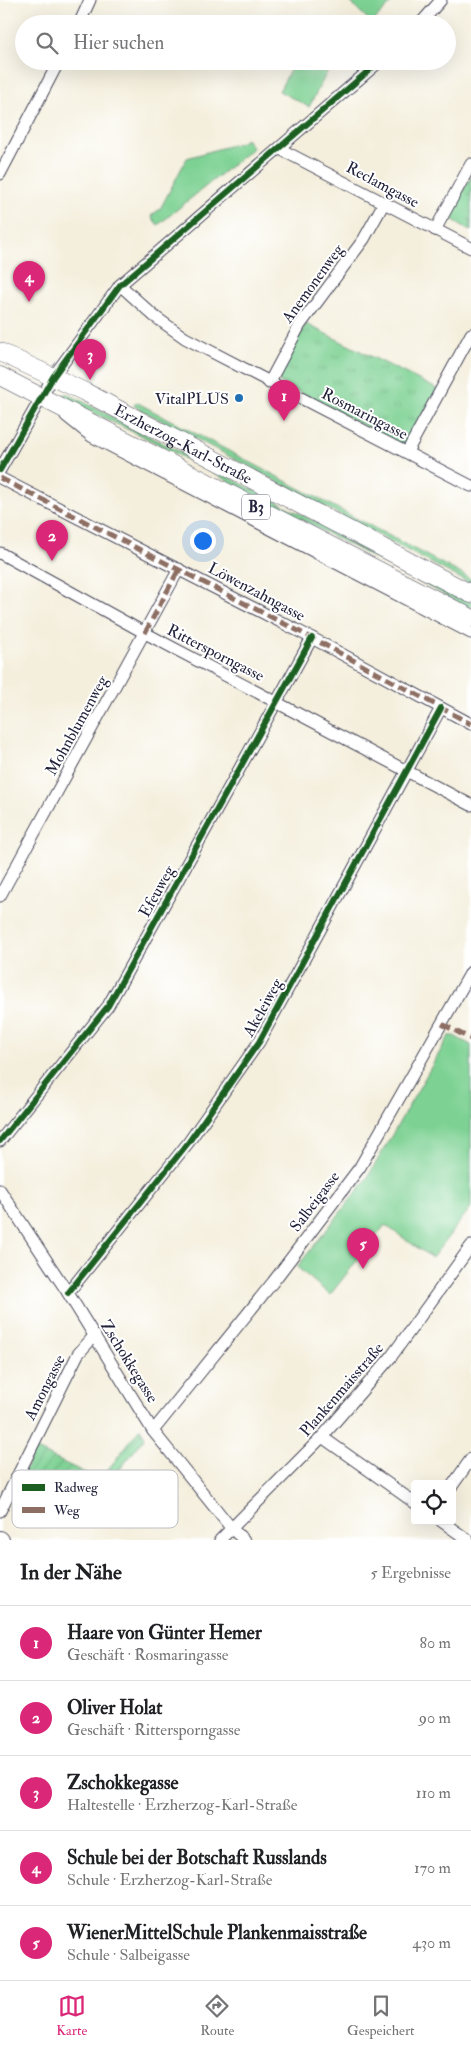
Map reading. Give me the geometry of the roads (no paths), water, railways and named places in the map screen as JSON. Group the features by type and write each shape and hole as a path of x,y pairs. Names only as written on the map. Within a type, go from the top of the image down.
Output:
{"main road":[{"name":"Erzherzog-Karl-Straße","path":"0,352 53,377 471,594"},
{"name":"Erzherzog-Karl-Straße","path":"0,376 471,618"}],"street":[{"path":"428,15 441,0"},
{"path":"82,15 86,2"},
{"path":"0,174 55,70"},
{"path":"0,470 53,377 120,285 370,70"},
{"name":"Reclamgasse","path":"280,148 471,248"},
{"path":"435,230 471,164"},
{"name":"Anemonenweg","path":"269,383 299,326 364,238 384,203"},
{"name":"Rosmaringasse","path":"120,285 154,316 185,338 471,486"},
{"path":"407,452 471,334"},
{"name":"Erzherzog-Karl-Straße","path":"41,396 91,436 471,633"},
{"name":"Löwenzahngasse","path":"0,478 312,638 471,724"},
{"name":"Rittersporngasse","path":"0,553 145,633 471,805"},
{"name":"Mohnblumenweg","path":"0,896 179,569"},
{"name":"Efeuweg","path":"0,1141 108,1006 312,638"},
{"name":"Akeleiweg","path":"68,1293 188,1143 260,1042 441,708"},
{"name":"Salbeigasse","path":"154,1431 273,1282 360,1167 471,972"},
{"name":"Zschokkegasse","path":"0,1190 95,1335 154,1431 232,1529 244,1540"},
{"name":"Plankenmaisstraße","path":"220,1540 322,1437 391,1356 471,1246"},
{"name":"Amongasse","path":"20,1470 78,1354 95,1335"},
{"path":"322,1437 411,1500"},
{"path":"456,1480 471,1459"},
{"name":"Amongasse","path":"0,1511 12,1487"},
{"path":"447,1525 468,1540"}],"place":[{"name":"Schule bei der Botschaft Russlands","path":"29,302"},
{"name":"Zschokkegasse","path":"90,380"},
{"name":"VitalPLUS","path":"239,398"},
{"name":"Haare von Günter Hemer","path":"284,421"},
{"name":"Oliver Holat","path":"52,561"},
{"name":"WienerMittelSchule Plankenmaisstraße","path":"363,1269"}]}
